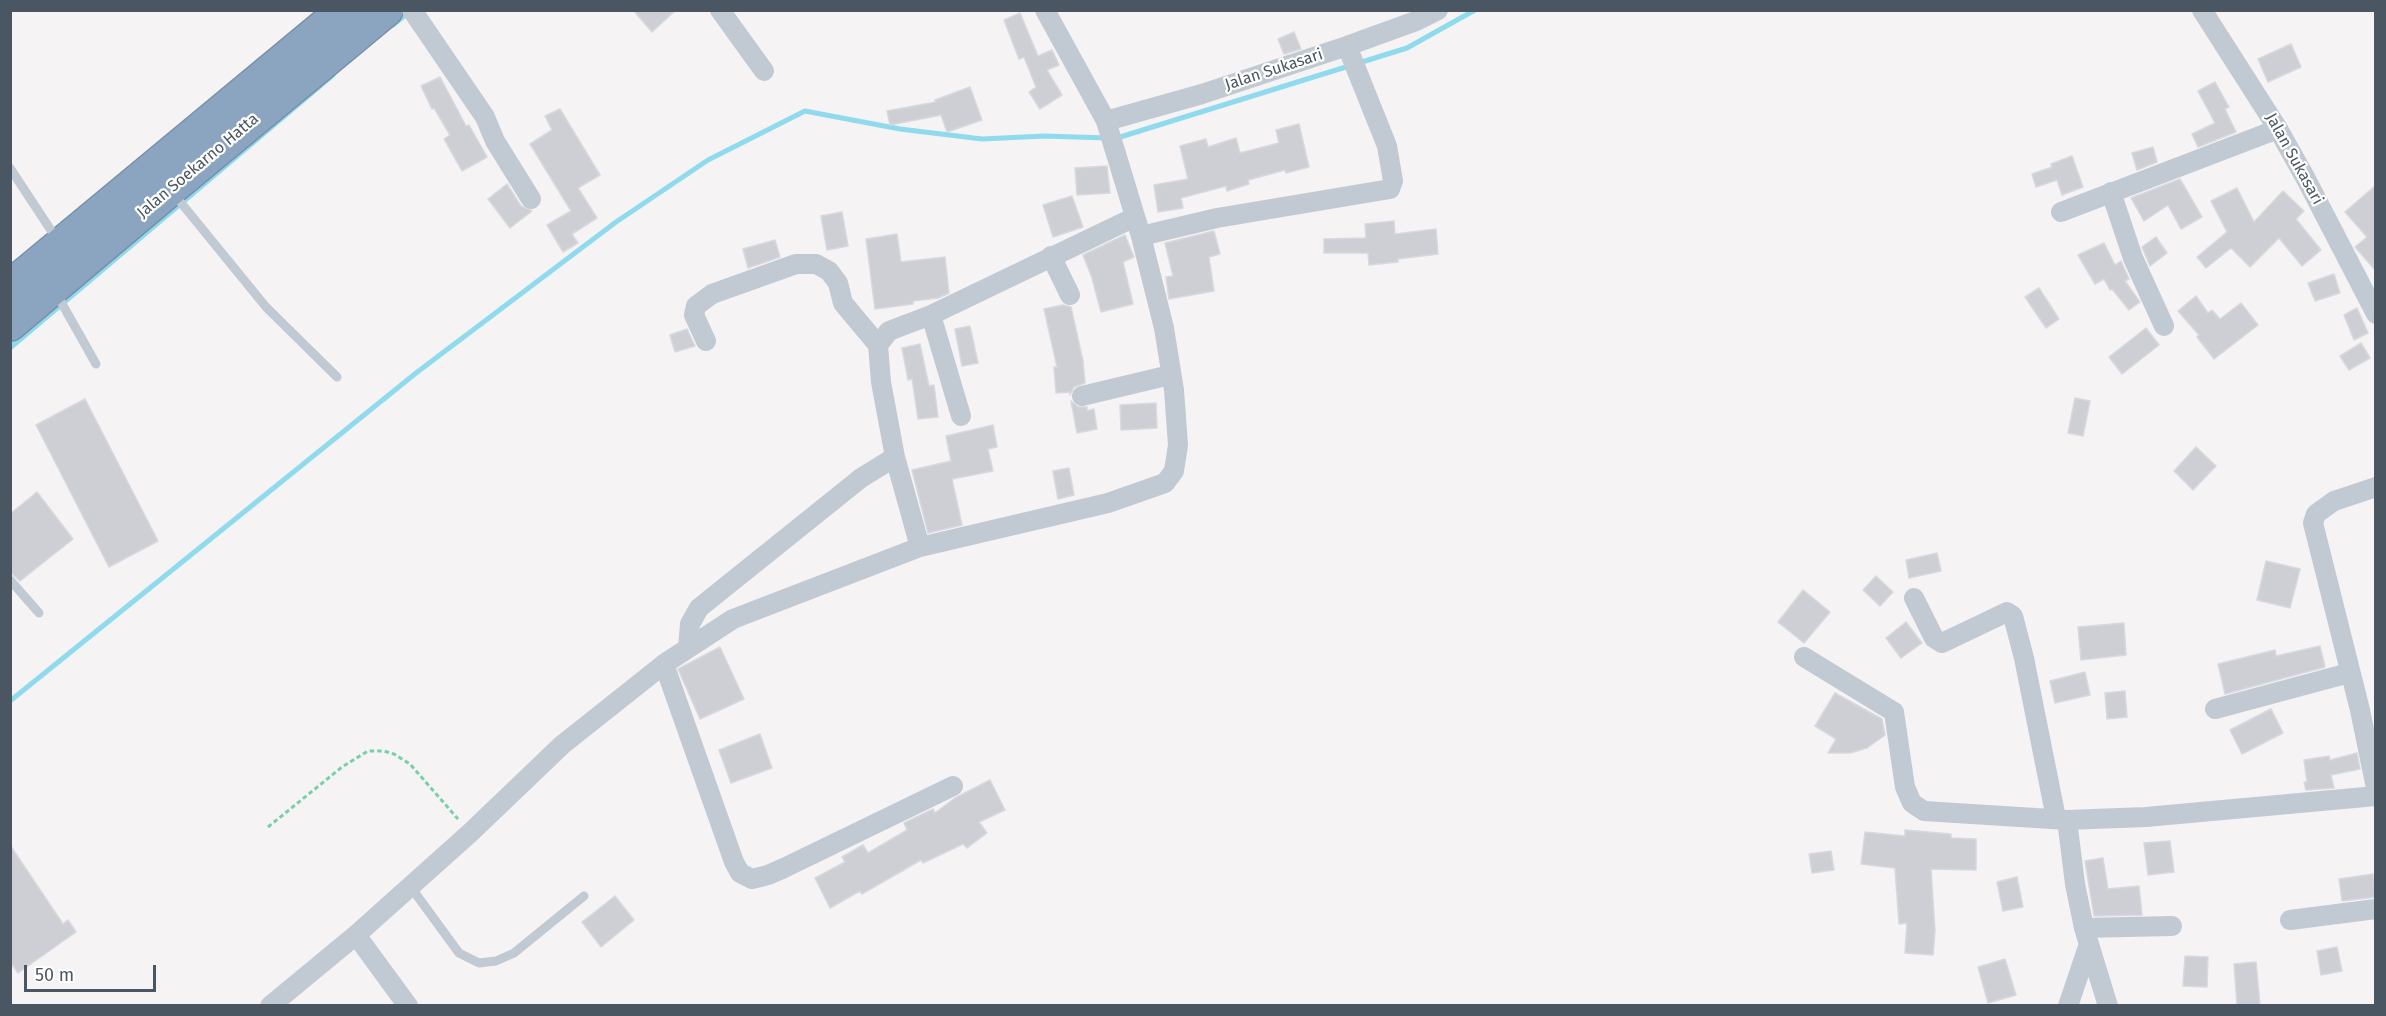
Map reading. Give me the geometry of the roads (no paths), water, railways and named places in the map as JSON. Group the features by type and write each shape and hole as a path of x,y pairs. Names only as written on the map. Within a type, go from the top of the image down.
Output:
{"highway":[{"name":"Jalan Soekarno Hatta","path":"10,287 344,10"},
{"name":"Jalan Soekarno Hatta","path":"10,324 60,299 173,193 386,10"}],"street":[{"path":"412,10 485,117 495,141 531,199"},
{"path":"720,10 764,71"},
{"path":"270,1005 356,935 470,833 562,745 664,664 734,619 920,548 1108,503 1165,483 1174,471 1178,445 1174,390 1164,328 1138,226 1108,126 1045,10"},
{"name":"Jalan Sukasari","path":"1108,126 1202,94 1349,51 1438,10"},
{"name":"Jalan Sukasari","path":"2202,10 2278,129 2376,314"},
{"path":"878,345 889,331 931,315 1051,256 1138,226 1217,218 1390,189 1393,181 1387,146 1349,51"},
{"path":"2061,212 2278,129"},
{"path":"2111,192 2133,258 2164,326"},
{"path":"1051,256 1070,295"},
{"path":"705,341 694,315 696,306 712,294 780,268 807,263 816,264 829,271 838,283 843,303 878,345 881,382 895,457 920,548"},
{"path":"931,315 961,416"},
{"path":"1082,396 1170,375"},
{"path":"688,648 690,624 699,608 861,477 895,457"},
{"path":"2376,487 2334,501 2316,514 2313,523 2360,710 2376,788"},
{"path":"1914,598 1934,638 1942,643 2007,612 2013,616 2062,819 2087,936 2108,1005"},
{"path":"1804,657 1894,712 1905,787 1912,803 1924,811 1943,814 2062,819 2146,817 2310,804 2376,796"},
{"path":"664,664 734,862 740,873 752,879 776,872 953,786"},
{"path":"2215,709 2349,673"},
{"path":"2290,920 2376,909"},
{"path":"2087,936 2172,926"},
{"path":"356,935 408,1005"},
{"path":"2068,1005 2087,936"}],"lane":[{"path":"10,168 60,246"},
{"path":"173,193 266,307 337,377"},
{"path":"60,299 96,364"},
{"path":"10,580 39,613"},
{"path":"410,886 459,953 479,963 496,961 514,953 584,897"}],"waterway":[{"path":"1117,138 1407,48 1475,10"},
{"path":"393,25 409,12"},
{"path":"10,348 333,75"},
{"path":"10,701 416,373 616,222 708,160 805,111 900,129 982,139 1044,136 1108,138"}]}
